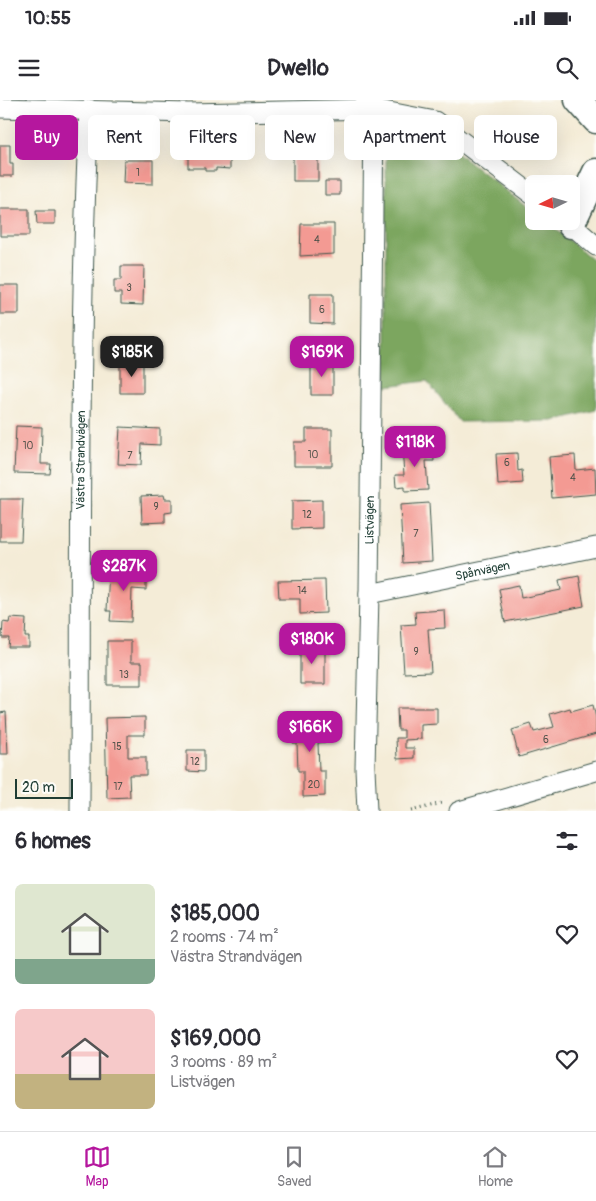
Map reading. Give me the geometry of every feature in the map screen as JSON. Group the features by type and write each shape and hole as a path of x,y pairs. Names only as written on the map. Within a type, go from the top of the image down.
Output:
{"main road":[{"path":"578,100 596,120"},
{"path":"580,202 596,172"},
{"path":"580,216 596,206"}],"street":[{"path":"0,108 89,110 154,106 188,113 374,110 435,121 525,189"},
{"name":"Västra Strandvägen","path":"80,811 81,333 89,110"},
{"name":"Listvägen","path":"367,811 374,110"},
{"path":"577,230 596,246"},
{"name":"Spånvägen","path":"369,594 596,547"},
{"path":"459,811 596,772"}],"green space":[{"path":"464,157 525,206 525,230 556,230 596,262 596,410 553,421 460,422 427,381 386,386 386,160 464,160"}],"building":[{"path":"0,145 10,145 10,164 13,164 13,176 0,176"},
{"path":"124,160 153,160 153,184 123,183"},
{"path":"188,160 230,160 230,169 216,168 216,171 205,171 205,168 188,168"},
{"path":"293,160 318,160 318,181 293,181"},
{"path":"325,181 340,181 340,195 325,195"},
{"path":"0,209 29,209 29,236 0,236"},
{"path":"36,211 55,211 55,224 37,224"},
{"path":"301,224 334,224 334,254 300,256"},
{"path":"121,266 144,266 143,305 121,304 121,293 114,293 114,280 121,280"},
{"path":"0,285 19,285 19,314 0,314"},
{"path":"310,294 333,294 333,324 310,323"},
{"path":"311,361 333,361 333,395 311,395"},
{"path":"120,362 143,362 143,393 120,393"},
{"path":"16,426 42,427 41,464 51,464 50,474 14,473"},
{"path":"120,427 160,429 160,445 142,444 141,465 118,464"},
{"path":"306,429 332,429 332,466 294,466 294,442 306,442"},
{"path":"433,444 434,461 426,461 428,490 405,491 405,486 396,487 395,475 404,475 402,447"},
{"path":"517,453 518,471 522,470 523,483 498,485 496,454"},
{"path":"575,455 576,470 595,468 596,494 552,498 549,457"},
{"path":"164,495 165,499 172,499 172,512 165,513 165,522 142,523 141,496"},
{"path":"0,499 23,499 21,541 0,541"},
{"path":"322,500 322,528 292,529 292,501"},
{"path":"429,503 432,561 403,563 400,505"},
{"path":"109,568 146,569 146,590 132,589 131,622 110,621 111,611 107,611"},
{"path":"579,576 584,606 505,622 499,589 519,585 521,598 561,590 559,580"},
{"path":"325,580 326,613 300,614 300,599 279,599 278,581"},
{"path":"444,610 445,628 428,629 431,672 404,673 401,625 416,624 415,612"},
{"path":"10,618 26,619 25,637 29,637 29,647 8,647 9,638 2,638 3,622 9,623"},
{"path":"107,641 131,641 131,662 142,662 142,685 107,685"},
{"path":"300,646 325,646 325,684 300,684"},
{"path":"593,705 596,718 596,734 519,757 512,730 531,724 534,732 554,727 550,714 570,708 571,711"},
{"path":"397,708 437,708 437,724 421,725 421,739 405,740 405,748 414,748 414,758 397,759 396,738 404,738 404,730 398,730"},
{"path":"6,712 8,754 0,754 0,713"},
{"path":"145,717 145,735 128,735 128,757 146,757 146,775 129,775 130,797 107,798 105,718"},
{"path":"326,717 327,742 318,743 319,771 325,771 325,796 303,797 303,771 298,771 297,743 293,743 292,718"},
{"path":"187,750 204,750 204,772 187,771"}]}
